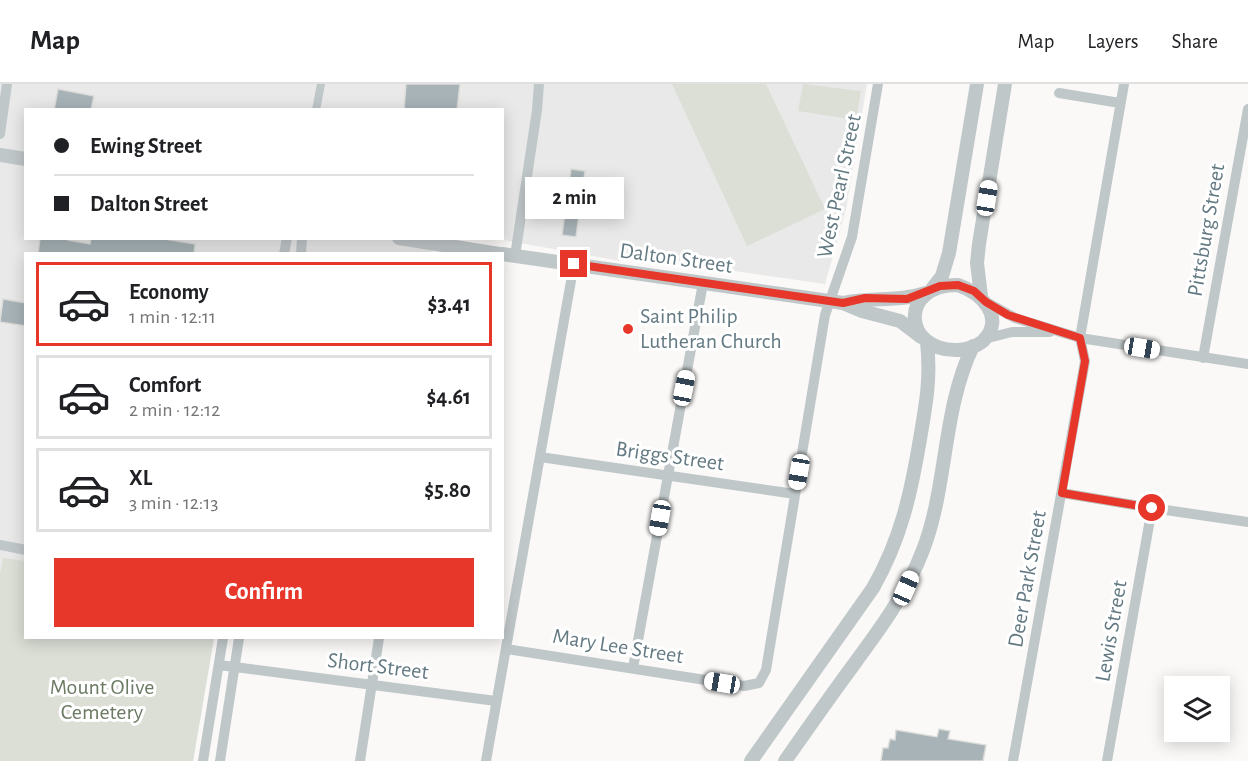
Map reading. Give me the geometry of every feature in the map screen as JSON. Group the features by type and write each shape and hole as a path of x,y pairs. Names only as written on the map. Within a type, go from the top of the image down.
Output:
{"street":[{"path":"0,134 7,84"},
{"path":"316,108 321,84"},
{"path":"506,254 537,110 539,84"},
{"name":"West Pearl Street","path":"759,683 766,670 825,315 837,302 852,237 878,84"},
{"path":"751,761 873,588 888,563 908,505 930,383 924,340 915,321 915,311 919,302 942,276 949,253 977,84"},
{"path":"785,761 882,626 906,588 923,549 932,521 958,381 978,343 988,333 991,321 991,313 983,299 977,263 1005,84"},
{"name":"Deer Park Street","path":"1013,761 1085,361 1080,338 1124,84"},
{"path":"1059,93 1120,103"},
{"name":"Pittsburg Street","path":"1203,358 1248,109"},
{"path":"1,154 24,159"},
{"name":"Dalton Street","path":"407,240 441,249 480,252"},
{"name":"Dalton Street","path":"506,254 837,302 900,321 924,340"},
{"path":"486,761 574,264"},
{"path":"633,668 703,283"},
{"path":"930,291 958,285 1008,315 1080,338 1248,364"},
{"name":"Dalton Street","path":"837,302 865,298 907,299 930,291"},
{"path":"924,340 955,350 1012,332 1059,333"},
{"name":"Briggs Street","path":"540,457 795,494"},
{"path":"1062,493 1248,522"},
{"name":"Lewis Street","path":"1107,761 1152,508"},
{"path":"0,545 24,549"},
{"path":"203,761 223,639"},
{"path":"219,761 239,639"},
{"path":"360,761 379,639"},
{"name":"Mary Lee Street","path":"506,648 744,687 759,683"},
{"name":"Short Street","path":"219,665 496,701"}],"shaded area":[{"path":"0,84 867,84 846,209 825,284 623,255 625,241 621,261 503,240 504,108 24,108 24,240 434,240 432,252 24,252 24,639 214,639 193,761 0,761"}],"green space":[{"path":"672,84 766,84 825,209 747,246"},
{"path":"803,84 861,91 856,120 798,111"},
{"name":"Mount Olive Cemetery","path":"3,558 24,561 24,639 214,639 193,761 0,761 0,574"}],"building":[{"path":"406,84 460,84 457,108 404,108"},
{"path":"58,89 94,96 91,108 54,108"},
{"path":"571,169 585,171 576,237 562,235"},
{"path":"40,240 68,240 90,244 91,240 171,240 195,244 194,252 38,252"},
{"path":"3,299 24,303 24,326 0,322"},
{"path":"939,729 950,731 948,739 986,745 983,761 881,761 883,748 888,748 890,739 895,740 896,730 937,737"}],"place":[{"name":"Saint Philip Lutheran Church","path":"628,329"}],"route":[{"path":"574,264 843,303 865,298 907,299 940,286 958,285 967,288 1008,315 1080,338 1085,361 1062,493 1152,508"}]}
